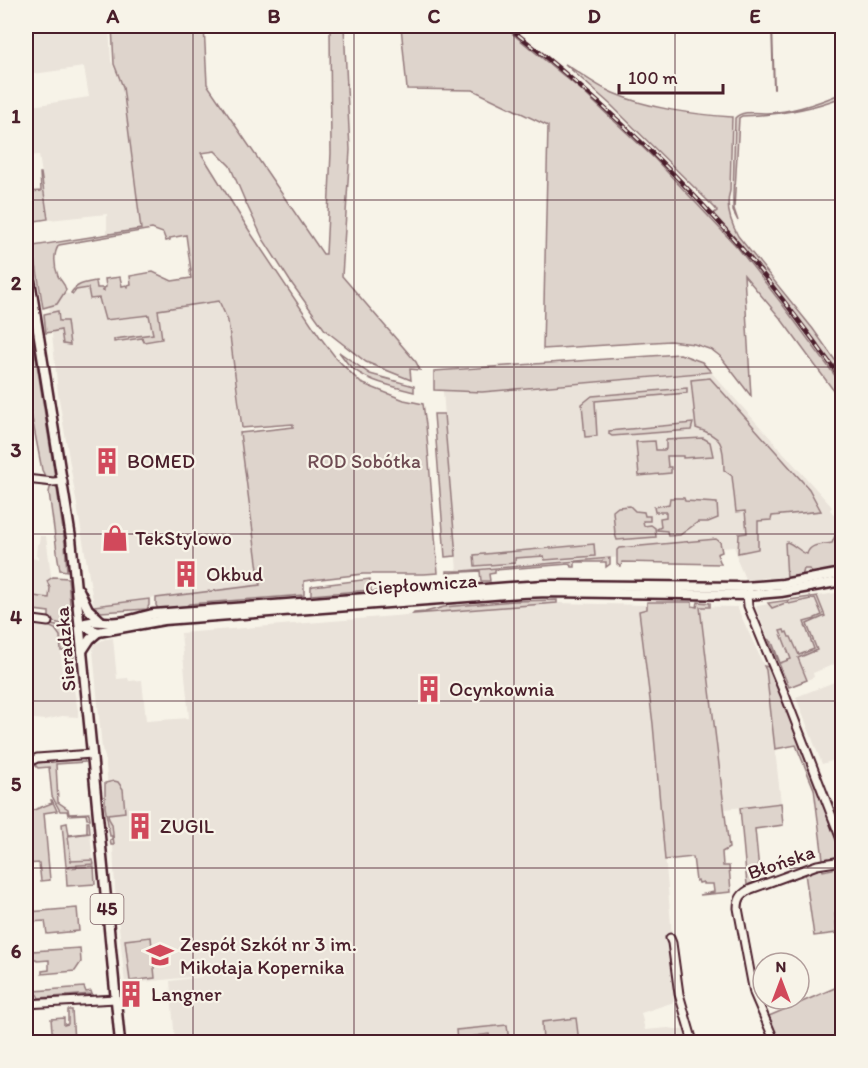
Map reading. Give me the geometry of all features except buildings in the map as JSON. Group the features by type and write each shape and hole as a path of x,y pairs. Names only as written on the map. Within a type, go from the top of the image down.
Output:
{"main road":[{"name":"Sieradzka","path":"26,255 63,482 76,582 120,1042"},
{"name":"Ciepłownicza","path":"80,625 89,621 119,622 142,615 523,586 737,588 749,591 843,573"},
{"name":"Ciepłownicza","path":"98,632 164,620 534,592 781,592 843,581"},
{"path":"76,582 88,609 101,621"},
{"path":"80,625 98,632 90,639 82,652"}],"street":[{"path":"26,479 63,482"},
{"path":"749,591 749,609 843,842"},
{"path":"26,619 48,622"},
{"path":"26,764 37,758 92,754"},
{"name":"Błońska","path":"773,1042 753,988 738,908 739,900 744,893 752,889 817,865 843,861"},
{"path":"670,938 679,994 693,1042"},
{"path":"26,1004 116,999"},
{"path":"26,1037 26,1042"}],"shaded area":[{"path":"26,26 109,26 111,61 123,87 142,229 107,234 107,214 49,220 39,155 26,156 26,107 89,97 84,67 26,75"},
{"path":"211,280 228,320 261,585 94,606 58,393 48,295 61,292 72,295 75,290 88,288 90,299"},
{"path":"711,372 832,507 830,510 842,523 842,565 837,569 773,582 773,579 769,580 769,577 746,581 734,547 457,571 443,391 482,392"},
{"path":"40,536 46,536 55,607 26,609 26,558 39,559 36,556"},
{"path":"842,592 842,661 813,673 814,677 807,680 798,658 779,665 757,606"},
{"path":"557,603 737,607 766,670 781,803 725,809 725,813 662,819 672,936 668,941 677,1001 641,1013 645,1030 668,1028 684,1030 690,1042 175,1042 170,981 201,977 198,953 200,976 125,984 115,888 112,824 93,650 95,644 113,638 117,679 142,680 146,721 189,718 181,633"},
{"path":"26,622 57,630 60,636 62,673 71,675 78,717 62,716 45,720 26,718"},
{"path":"842,679 842,777 835,760 822,764 796,697"},
{"path":"90,833 93,860 71,861 68,836"}],"green space":[{"name":"ROD Sobótka","path":"112,26 204,26 207,84 323,254 326,254 331,153 330,26 344,26 350,150 342,276 416,362 420,370 410,369 411,380 366,362 325,330 263,239 230,166 215,151 201,153 252,235 336,358 361,383 404,400 423,404 438,573 363,574 304,581 304,595 189,604 158,609 156,598 260,585 240,433 293,427 293,424 242,428 228,321 219,301 158,310 162,339 144,342 142,338 114,342 114,339 153,334 149,315 105,320 99,298 90,299 88,288 71,293 79,285 96,281 97,288 102,288 104,291 105,279 120,277 122,286 128,287 131,284 130,276 153,272 172,281 191,278 186,235 166,241 163,233 152,229 59,245 55,264 58,276 66,290 57,304 43,308 33,246 141,229 123,87 114,64"},
{"path":"401,26 503,26 580,89 655,159 738,248 842,385 842,402 781,319 744,275 751,396 721,357 712,350 694,344 670,341 543,349 548,126 473,90 407,89"},
{"path":"565,64 600,87 627,99 671,110 732,117 728,203 733,226 738,236 813,329 842,370 842,377 794,313 713,214 717,211 715,208 611,105"},
{"path":"842,93 842,97 830,102 781,113 739,118 734,209 738,221 733,211 735,118 746,113 796,109"},
{"path":"40,173 48,219 29,222 26,178 29,192 41,191"},
{"path":"26,296 54,478 45,476 42,470 26,387"},
{"path":"58,311 59,321 67,321 70,345 63,344 61,330 46,333 44,314"},
{"path":"339,352 370,374 414,386 414,392 362,375 348,364"},
{"path":"680,354 702,362 711,372 482,392 434,390 434,371"},
{"path":"710,378 809,489 821,511 772,516 771,520 758,521 758,549 738,553 739,534 747,533 745,511 736,512 732,476 724,470 720,442 712,435 696,428 691,380"},
{"path":"687,388 687,393 595,401 597,436 585,437 582,404 592,396"},
{"path":"434,414 444,414 456,556 445,557"},
{"path":"693,423 691,430 612,436 609,434 609,431"},
{"path":"703,438 710,442 713,456 683,458 683,456 667,456 671,473 639,476 636,442 655,441 656,450 664,450 666,440"},
{"path":"52,486 57,489 67,571 60,570 58,559 49,492"},
{"path":"670,498 717,503 718,518 708,522 698,522 680,535 668,536 667,531 657,530 661,527 660,518 666,517 666,512 655,512 654,507 669,504"},
{"path":"630,506 635,511 644,512 645,516 650,516 650,521 643,521 644,526 651,525 655,528 656,537 617,540 613,511 618,507"},
{"path":"835,536 842,536 842,571 813,576 809,569 804,569 802,578 771,582 787,579 785,543 790,543 807,554 814,546 832,543"},
{"path":"716,539 720,542 722,552 717,554 721,564 622,562 621,567 617,564 619,548"},
{"path":"594,544 595,556 545,560 544,556 515,558 515,563 475,566 474,555"},
{"path":"610,558 610,564 606,567 606,562 575,562 575,567 569,564 495,570 495,573 489,574 490,581 481,581 480,571 447,573 447,571"},
{"path":"53,577 68,578 72,629 49,621 49,612 26,609 26,595 49,598 50,588 47,581"},
{"path":"370,579 371,590 311,595 313,586"},
{"path":"817,596 825,616 807,624 817,650 798,658 807,680 789,687 769,640 772,642 780,663 791,659 780,631 784,630 791,637 799,655 814,649 804,622 822,615 815,598 789,604 788,602 772,608 768,603"},
{"path":"149,599 147,609 101,612 94,606"},
{"path":"557,600 557,603 413,614 444,607"},
{"path":"647,602 692,602 692,606 697,607 698,602 710,603 710,607 700,607 729,848 722,852 723,866 729,866 731,892 700,895 714,892 713,884 696,881 693,857 665,860 653,724 639,611 647,609"},
{"path":"48,624 68,629 73,633 73,667 71,667 69,651 61,651 60,636"},
{"path":"764,666 769,667 785,704 841,846 836,857 823,859 814,789 796,745 775,749"},
{"path":"84,759 85,762 56,764 58,802 68,809 69,814 89,813 90,819 87,819 86,814 68,815 67,811 60,811 52,796 49,767 38,768 35,765 36,763"},
{"path":"118,782 123,789 125,812 108,814 112,824 114,845 111,845 112,836 110,836 105,807 105,783"},
{"path":"51,800 57,811 44,813 50,880 41,881 39,863 26,864 26,813 52,803"},
{"path":"781,803 783,825 755,829 760,880 747,885 740,808"},
{"path":"87,822 89,822 90,833 68,836 71,861 93,860 94,864 66,866 62,824 67,823 69,835 87,833"},
{"path":"94,866 95,884 67,886 66,868"},
{"path":"833,866 842,867 842,913 835,914 837,933 814,936 805,873 822,868 823,871 833,869"},
{"path":"77,908 79,931 47,934 45,921 30,922 29,912"},
{"path":"151,937 155,978 130,981 125,940"},
{"path":"80,948 81,962 75,971 42,974 42,971 49,970 49,960 33,959 32,951"},
{"path":"842,985 842,1042 779,1042 766,1011 769,1016 781,1011 811,1011 811,998"},
{"path":"84,987 86,992 91,991 92,994 39,998 35,991"},
{"path":"68,1010 72,1010 74,1042 53,1042 51,1019 64,1018 64,1025 68,1024"},
{"path":"576,1018 579,1042 543,1042 542,1022"},
{"path":"507,1025 509,1042 491,1042 489,1034 461,1038 462,1042 457,1042 456,1030"}],"waterway":[{"path":"772,26 774,89"},
{"path":"838,1042 842,1039"}],"railway":[{"path":"507,26 620,122 699,201 770,283 842,380"}],"place":[{"name":"BOMED","path":"107,461"},
{"name":"TekStylowo","path":"115,538"},
{"name":"Okbud","path":"186,574"},
{"name":"Ocynkownia","path":"429,689"},
{"name":"ZUGIL","path":"140,826"},
{"name":"Zespół Szkół nr 3 im. Mikołaja Kopernika","path":"160,955"},
{"name":"Langner","path":"131,994"}]}
